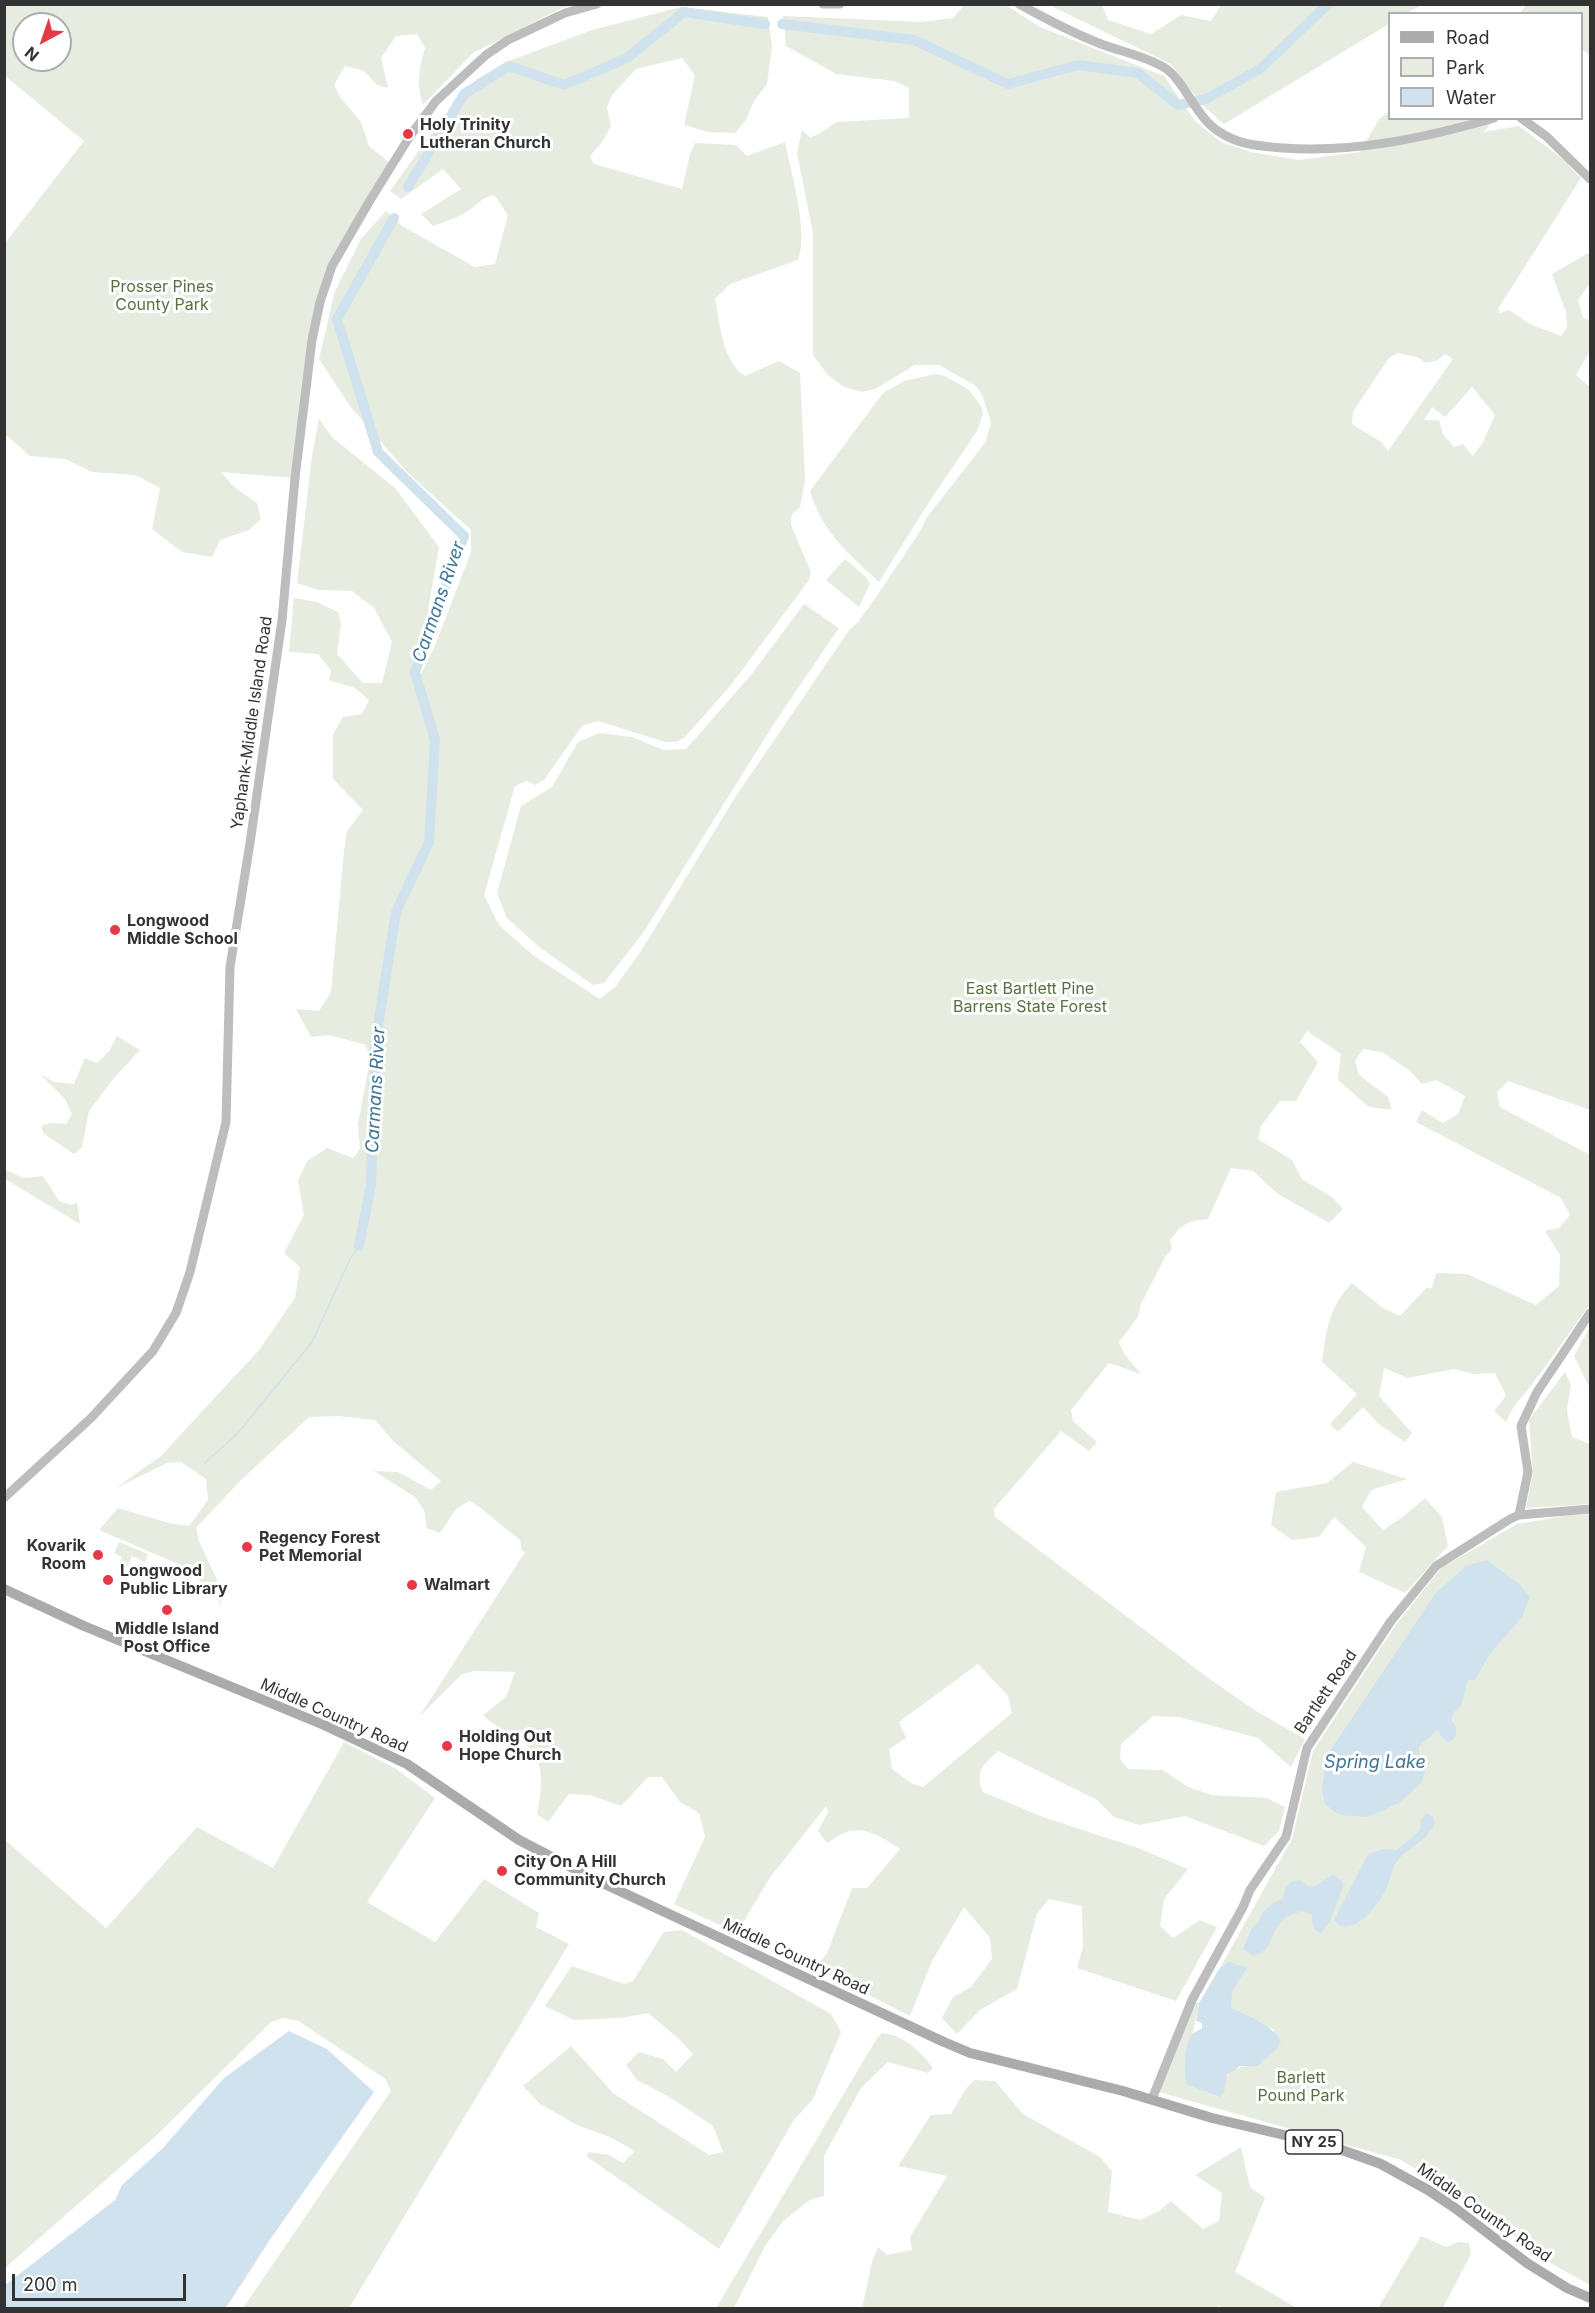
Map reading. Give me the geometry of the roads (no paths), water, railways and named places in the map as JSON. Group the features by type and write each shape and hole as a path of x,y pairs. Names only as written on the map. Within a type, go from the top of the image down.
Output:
{"main road":[{"name":"Yaphank-Middle Island Road","path":"4,1498 91,1418 153,1351 176,1313 190,1272 226,1122 230,967 282,620 295,478 312,340 320,302 332,266 410,136 435,101 486,55 508,40 565,13 597,4"},
{"path":"823,4 840,4"},
{"path":"1019,4 1055,24 1168,70 1207,122 1217,131 1238,142 1318,150 1380,145 1463,128 1488,120"},
{"path":"1524,120 1546,136 1590,179"},
{"path":"1590,1313 1537,1392 1521,1426 1528,1472 1519,1515 1590,1509"},
{"name":"Bartlett Road","path":"1152,2099 1192,2000 1250,1890 1286,1837 1307,1748 1391,1621 1436,1566 1460,1549 1519,1515"},
{"name":"Middle Country Road","path":"4,1589 84,1626 247,1695 304,1716 407,1764 494,1824 544,1853 916,2031 970,2053 1152,2099 1212,2118 1331,2146 1393,2169 1455,2208 1527,2263 1567,2288 1590,2298"}],"water":[{"name":"Spring Lake","path":"1487,1560 1519,1584 1530,1597 1522,1617 1489,1655 1475,1680 1468,1680 1461,1706 1454,1712 1451,1719 1456,1727 1456,1736 1450,1742 1446,1742 1437,1730 1419,1746 1419,1758 1425,1770 1422,1782 1399,1803 1368,1817 1342,1815 1335,1812 1325,1804 1322,1789 1326,1757 1435,1594 1466,1566"},
{"path":"1427,1813 1433,1817 1435,1823 1431,1830 1396,1862 1386,1889 1371,1911 1356,1924 1349,1926 1341,1925 1334,1920 1368,1854 1384,1849 1397,1850 1420,1830 1421,1819"},
{"path":"1333,1875 1342,1881 1343,1886 1330,1922 1321,1933 1313,1926 1312,1915 1301,1911 1282,1921 1276,1928 1268,1946 1261,1953 1254,1956 1243,1949 1252,1928 1259,1922 1262,1913 1273,1903 1283,1899 1289,1884 1299,1880 1310,1887"},
{"path":"1229,1962 1247,1968 1232,1991 1231,2008 1264,2025 1281,2040 1277,2049 1257,2066 1240,2066 1227,2075 1224,2092 1219,2097 1187,2085 1185,2060 1191,2036 1202,2028 1202,2023 1196,2021 1199,2003 1219,1969"},
{"path":"289,2031 327,2049 374,2092 269,2241 226,2308 5,2308 5,2285 115,2200 122,2185 162,2149 224,2078"}],"waterway":[{"name":"Carmans River","path":"782,24 914,40 1008,84 1078,65 1138,73 1178,105 1206,99 1260,69 1328,4"},
{"name":"Carmans River","path":"408,187 464,94 509,66 564,85 627,58 684,12 765,24"},
{"name":"Carmans River","path":"359,1246 371,1185 375,1045 396,912 429,842 435,740 415,672 464,536 378,452 337,319 394,218"},
{"path":"205,1463 238,1433 312,1342 350,1259 359,1246"}],"place":[{"name":"Holy Trinity Lutheran Church","path":"408,134"},
{"name":"Longwood Middle School","path":"115,930"},
{"name":"Regency Forest Pet Memorial","path":"247,1547"},
{"name":"Kovarik Room","path":"98,1555"},
{"name":"Longwood Public Library","path":"108,1580"},
{"name":"Walmart","path":"412,1585"},
{"name":"Middle Island Post Office","path":"167,1610"},
{"name":"Holding Out Hope Church","path":"447,1746"},
{"name":"City On A Hill Community Church","path":"502,1871"}],"park label":[{"name":"Prosser Pines County Park","path":"162,296"},
{"name":"East Bartlett Pine Barrens State Forest","path":"1030,998"},
{"name":"Barlett Pound Park","path":"1301,2087"}]}
